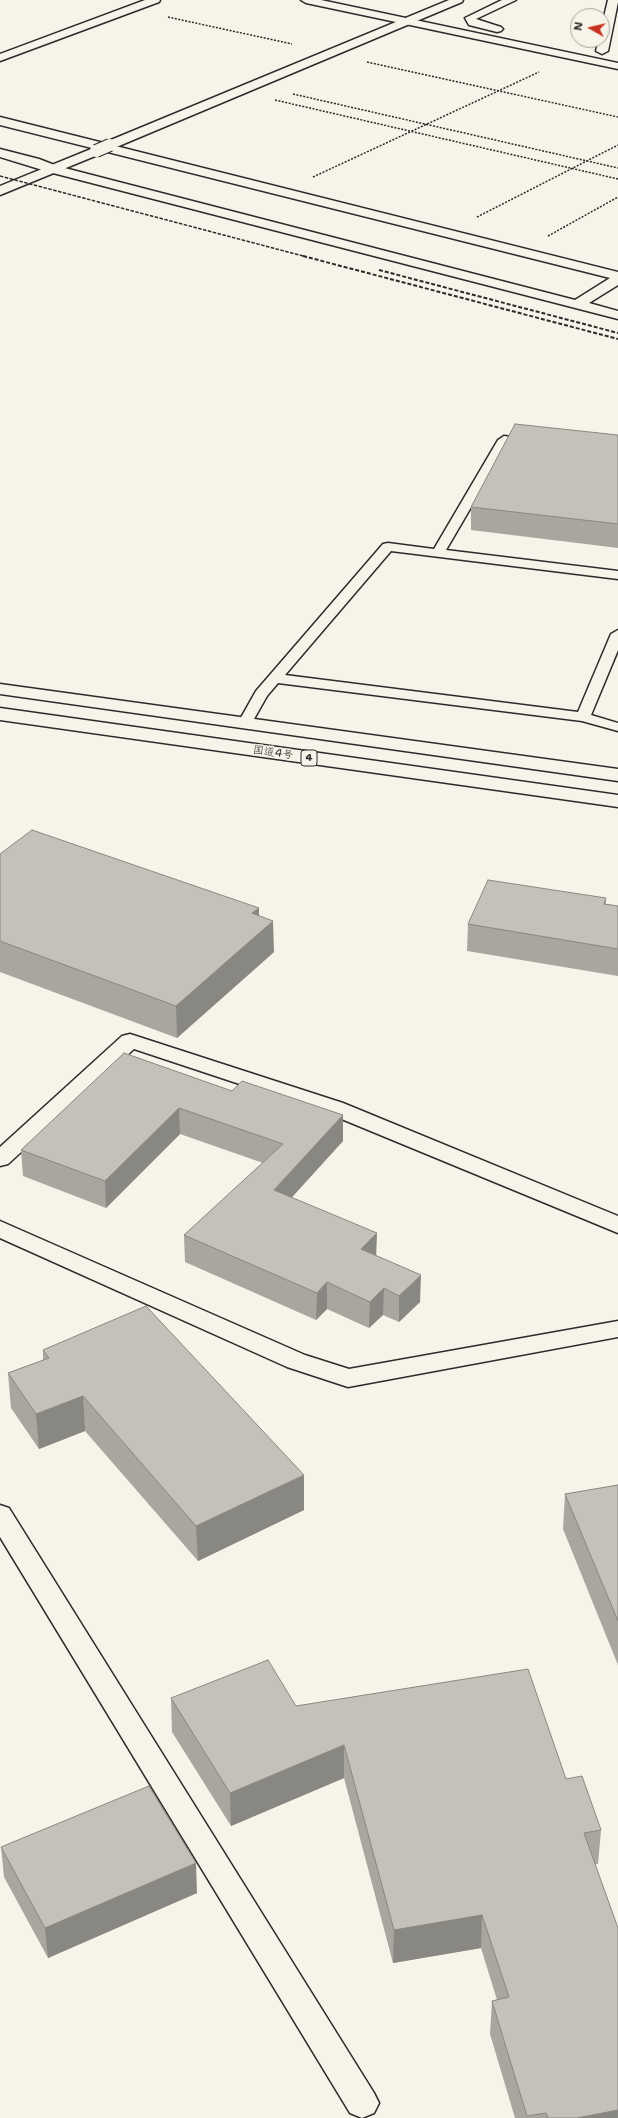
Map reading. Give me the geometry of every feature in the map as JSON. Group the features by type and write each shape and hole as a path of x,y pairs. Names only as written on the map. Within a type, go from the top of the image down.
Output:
{"main road":[{"path":"0,58 155,0"},
{"path":"306,0 618,66"},
{"path":"0,191 458,0"},
{"path":"508,31 473,23 470,18 511,0"},
{"path":"603,51 613,0"},
{"path":"0,121 618,277"},
{"path":"0,153 53,169 618,315"},
{"path":"576,305 618,277"},
{"path":"0,689 618,775"},
{"name":"国道4号","path":"0,714 618,801"},
{"path":"0,1159 130,1041 335,1108 618,1225"},
{"path":"0,1229 296,1361 348,1378 618,1329"},
{"path":"0,1515 362,2103"}],"lane":[{"path":"438,553 504,440 542,444"},
{"path":"245,723 261,694 274,678 388,547 618,575"},
{"path":"584,717 618,634"},
{"path":"274,678 584,717 618,727"}],"path":[{"path":"130,9 299,46"},
{"path":"282,192 572,56"},
{"path":"362,61 618,117"},
{"path":"290,93 618,168"},
{"path":"274,100 618,179"},
{"path":"447,233 618,144"},
{"path":"519,251 618,198"}],"building":[{"path":"515,424 618,435 618,524 471,507"},
{"path":"32,830 259,908 252,913 273,921 176,1006 0,941 0,854"},
{"path":"488,880 606,898 604,904 618,906 618,949 468,924"},
{"path":"124,1053 232,1091 242,1081 343,1115 274,1190 377,1233 361,1249 421,1275 399,1296 384,1288 370,1302 327,1282 317,1293 184,1235 283,1144 179,1108 105,1181 21,1150"},
{"path":"146,1306 304,1475 196,1526 83,1396 36,1414 8,1373 49,1358 43,1350"},
{"path":"618,1485 618,1621 565,1494"},
{"path":"268,1660 296,1706 528,1669 566,1779 582,1776 601,1830 584,1833 618,1928 618,2110 577,2118 548,2118 546,2113 527,2116 492,2001 509,1997 482,1915 394,1930 344,1745 230,1793 171,1698"},
{"path":"149,1786 196,1863 45,1928 1,1847"}],"railway":[{"path":"0,176 307,257"},
{"path":"303,256 618,339"},
{"path":"379,270 618,333"}]}
